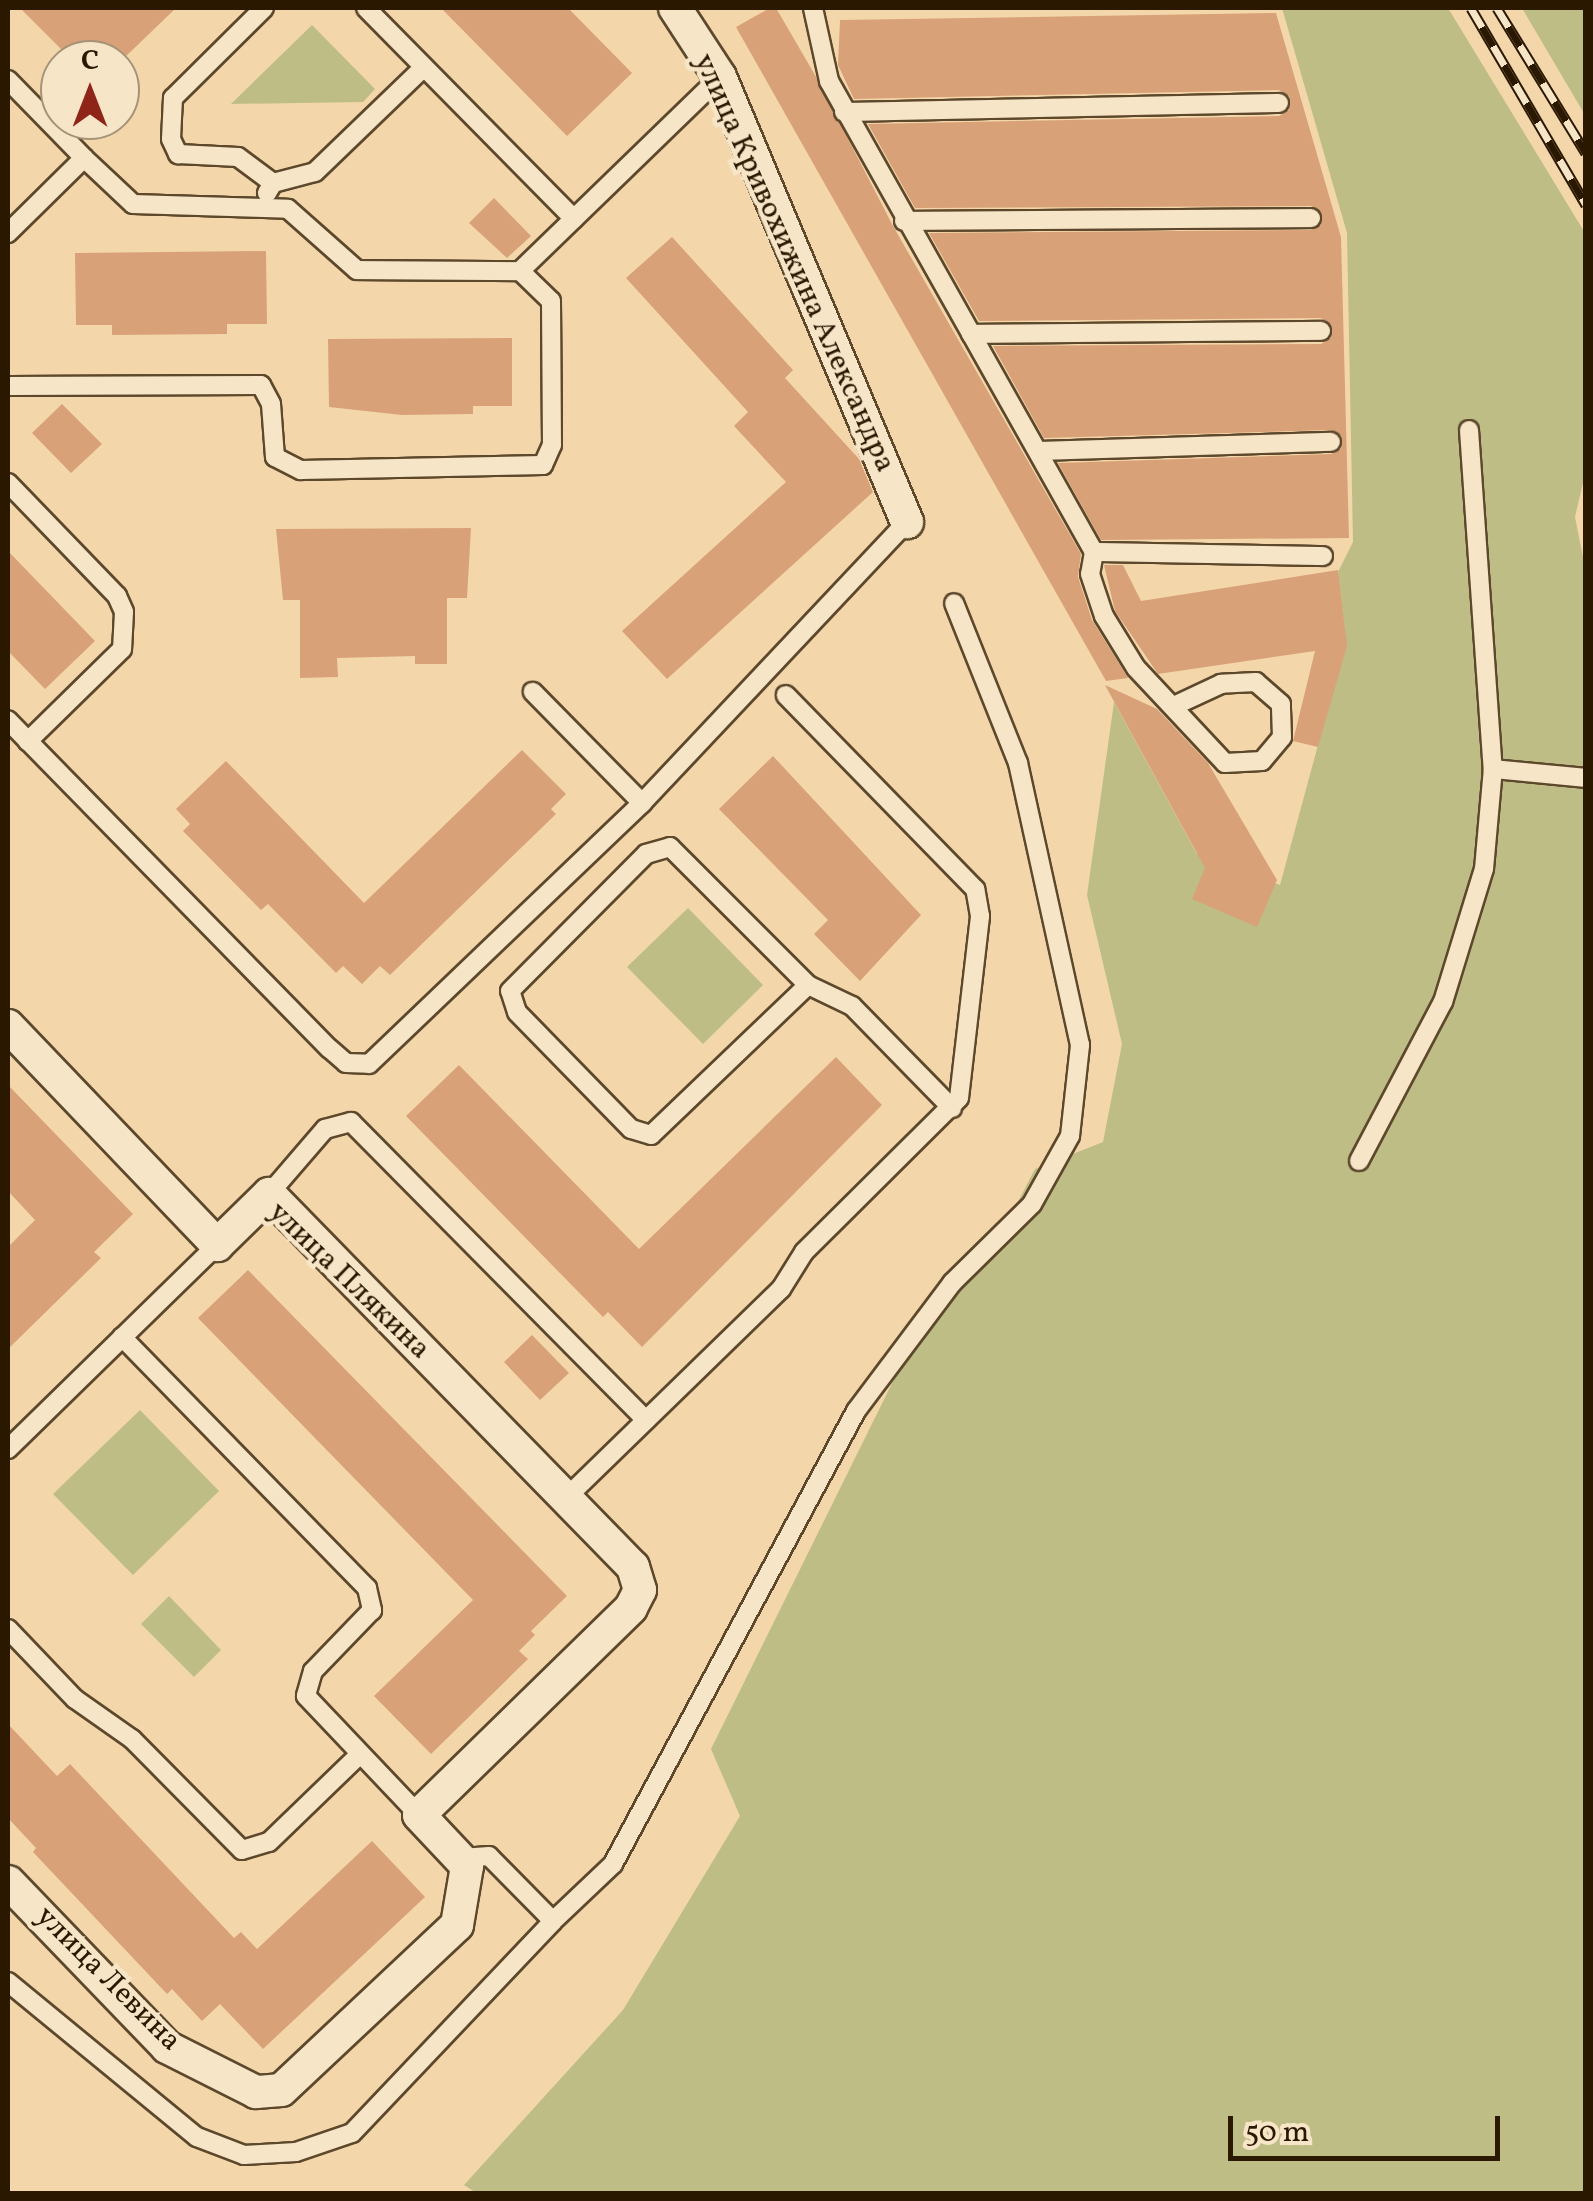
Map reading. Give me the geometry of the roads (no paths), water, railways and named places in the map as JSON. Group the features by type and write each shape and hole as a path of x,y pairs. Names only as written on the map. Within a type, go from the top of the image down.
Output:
{"street":[{"name":"улица Кривохижина Александра","path":"675,8 720,78 907,522"},
{"path":"8,1026 217,1245"},
{"name":"улица Плякина","path":"217,1245 269,1194 633,1567 640,1590 631,1608 419,1814"},
{"path":"419,1814 461,1858"},
{"name":"улица Левина","path":"8,1882 167,2047 267,2094 290,2082 457,1924 468,1876 461,1858"}],"lane":[{"path":"264,8 173,98 171,139 178,154 238,157 273,183"},
{"path":"366,8 574,220"},
{"path":"813,8 829,81 844,112 1094,552 1090,574 1104,616 1136,668 1176,705 1212,756 1225,764 1262,761 1282,738 1281,704 1256,682 1221,684 1176,705"},
{"path":"259,206 273,183 315,172 424,66"},
{"path":"520,272 720,78"},
{"path":"8,80 133,204 288,209 358,270 520,272 551,301 552,445 544,466 301,470 275,457 272,404 261,385 8,386"},
{"path":"844,112 1279,103"},
{"path":"8,233 84,158"},
{"path":"904,221 1311,218"},
{"path":"970,334 1322,331"},
{"path":"1360,1160 1442,1002 1484,869 1493,769 1469,430"},
{"path":"1040,451 1331,442"},
{"path":"8,484 118,596 124,612 115,658 28,741"},
{"path":"8,720 346,1063 369,1064 388,1050 642,803 907,522"},
{"path":"1094,552 1322,556"},
{"path":"8,1982 197,2137 244,2155 296,2152 352,2132 553,1921 613,1864 856,1411 952,1283 1032,1204 1070,1136 1080,1044 1018,763 954,603"},
{"path":"533,692 642,803"},
{"path":"566,1498 781,1289 804,1252 952,1108 962,1084 980,916 976,888 786,694"},
{"path":"1493,769 1586,778"},
{"path":"808,985 651,1134 630,1128 516,1012 510,991 646,854 670,848 808,985 852,1006 952,1108"},
{"path":"269,1194 325,1129 351,1122 646,1420"},
{"path":"8,1449 217,1245"},
{"path":"122,1337 367,1588 372,1610 305,1684 312,1705 419,1814"},
{"path":"8,1629 75,1698 132,1739 242,1850 270,1842 360,1754"},
{"path":"461,1858 489,1856 553,1921"}],"railway":[{"path":"1471,8 1586,205"},
{"path":"1497,8 1586,153"}]}
